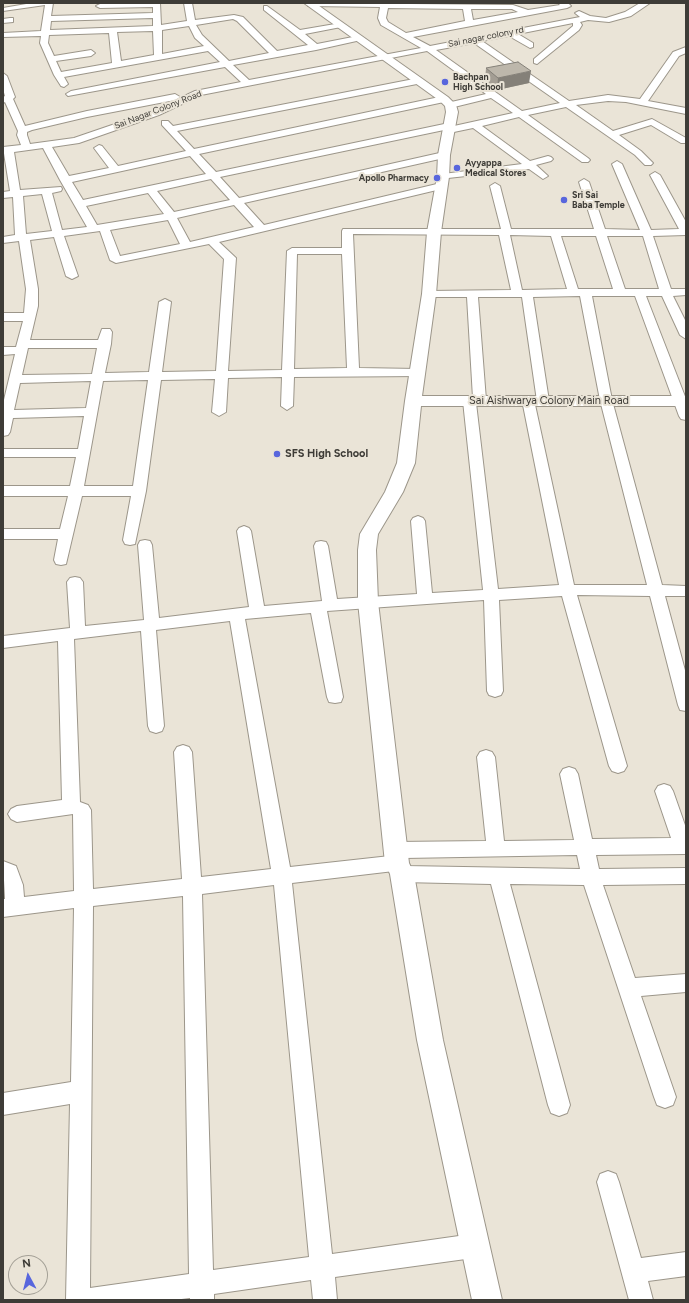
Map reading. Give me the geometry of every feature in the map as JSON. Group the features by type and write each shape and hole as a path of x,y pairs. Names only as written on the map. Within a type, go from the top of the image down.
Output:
{"street":[{"path":"12,34 4,7 45,3"},
{"path":"49,3 44,32 44,43 58,75 87,114"},
{"path":"188,3 192,24 198,36 248,84"},
{"path":"405,36 528,13 564,4 588,18 606,20 615,19 628,14 646,3"},
{"path":"97,17 100,4 157,4 156,28 158,58"},
{"path":"310,4 384,6 404,5 428,10 488,5 517,8 528,13"},
{"path":"310,4 447,102 452,112 444,155 442,182 434,232 430,294 413,401 406,463 394,492 368,534 368,602 398,862 430,1040 473,1246 487,1300"},
{"path":"384,6 382,18 384,23 428,48 585,160"},
{"path":"467,7 469,23"},
{"path":"268,8 316,47"},
{"path":"46,20 157,15"},
{"path":"514,15 532,28 552,39"},
{"path":"3,35 156,28 192,24 228,17 240,19 275,54"},
{"name":"Sai nagar colony rd","path":"384,57 588,18"},
{"path":"537,61 552,39 576,28 578,25 575,20"},
{"path":"299,33 338,25"},
{"path":"113,30 117,65"},
{"path":"434,30 454,43"},
{"path":"510,32 530,45"},
{"path":"71,94 358,38"},
{"path":"474,39 610,135 638,153 648,163"},
{"path":"58,75 209,48"},
{"path":"643,102 676,54 686,50"},
{"path":"51,59 71,60 91,53"},
{"name":"Sai Nagar Colony Road","path":"6,150 76,141 156,113 198,93 384,57"},
{"path":"3,78 10,97 6,100 23,131 22,135 27,147"},
{"path":"171,129 419,81"},
{"path":"23,131 29,128 87,114 198,93"},
{"path":"3,195 46,190 115,170 190,152 447,102 493,95"},
{"path":"617,98 684,141"},
{"path":"81,204 449,128 476,125 566,104 597,99 617,98 686,111"},
{"path":"672,108 686,100"},
{"path":"156,113 190,152 262,228"},
{"path":"610,135 645,117"},
{"path":"476,125 530,165 542,176"},
{"path":"46,145 81,204 99,228 116,260 187,246 442,182 530,165 548,159"},
{"path":"99,148 115,170"},
{"path":"3,431 7,414 10,385 22,347 32,306 32,289 22,238 17,194 6,150"},
{"path":"3,240 99,228 171,216 444,155"},
{"path":"617,164 647,233 666,292 686,335"},
{"path":"353,372 346,232 686,232 655,176"},
{"path":"584,182 620,292"},
{"path":"496,186 505,233 522,293 535,401 568,590 618,766"},
{"path":"46,190 52,214 72,276"},
{"path":"150,190 171,216 187,246"},
{"path":"555,232 579,292 686,705"},
{"path":"211,240 230,258 219,412"},
{"path":"287,406 292,251 347,251"},
{"path":"639,292 684,406"},
{"path":"430,294 686,292"},
{"path":"472,293 475,400 491,594 495,691"},
{"path":"130,540 139,491 165,302"},
{"path":"3,318 29,317"},
{"path":"3,351 22,347 105,338 84,452 61,560"},
{"path":"10,385 97,377 353,372 417,373"},
{"name":"Sai Aishwarya Colony Main Road","path":"413,401 606,400 684,406"},
{"path":"7,414 91,412"},
{"path":"3,453 84,452"},
{"path":"3,491 139,491"},
{"path":"418,521 424,598"},
{"path":"244,531 257,612"},
{"path":"3,534 66,534"},
{"path":"145,546 156,726"},
{"path":"321,546 324,606 335,697"},
{"path":"71,806 72,634 75,582"},
{"path":"3,642 257,612 368,602 568,590 686,591"},
{"path":"237,615 282,876 325,1300"},
{"path":"182,752 192,886 202,1292"},
{"path":"486,757 496,849"},
{"path":"569,774 586,847 591,877 664,1097"},
{"path":"3,869 9,872 14,885 9,907 398,862 430,850 685,846 664,791"},
{"path":"17,814 71,806 82,810 84,899 78,1300"},
{"path":"430,850 434,874"},
{"path":"398,862 434,874 684,880"},
{"path":"498,876 559,1105"},
{"path":"628,988 686,983"},
{"path":"3,1104 82,1091"},
{"path":"608,1182 642,1300"},
{"path":"87,1300 202,1292 322,1266 473,1246"},
{"path":"633,1271 686,1264"}],"building":[{"path":"518,62 531,71 498,78 486,68"}],"place":[{"name":"Bachpan High School","path":"445,82"},
{"name":"Ayyappa Medical Stores","path":"457,168"},
{"name":"Apollo Pharmacy","path":"437,178"},
{"name":"Sri Sai Baba Temple","path":"564,200"},
{"name":"SFS High School","path":"277,454"}]}
